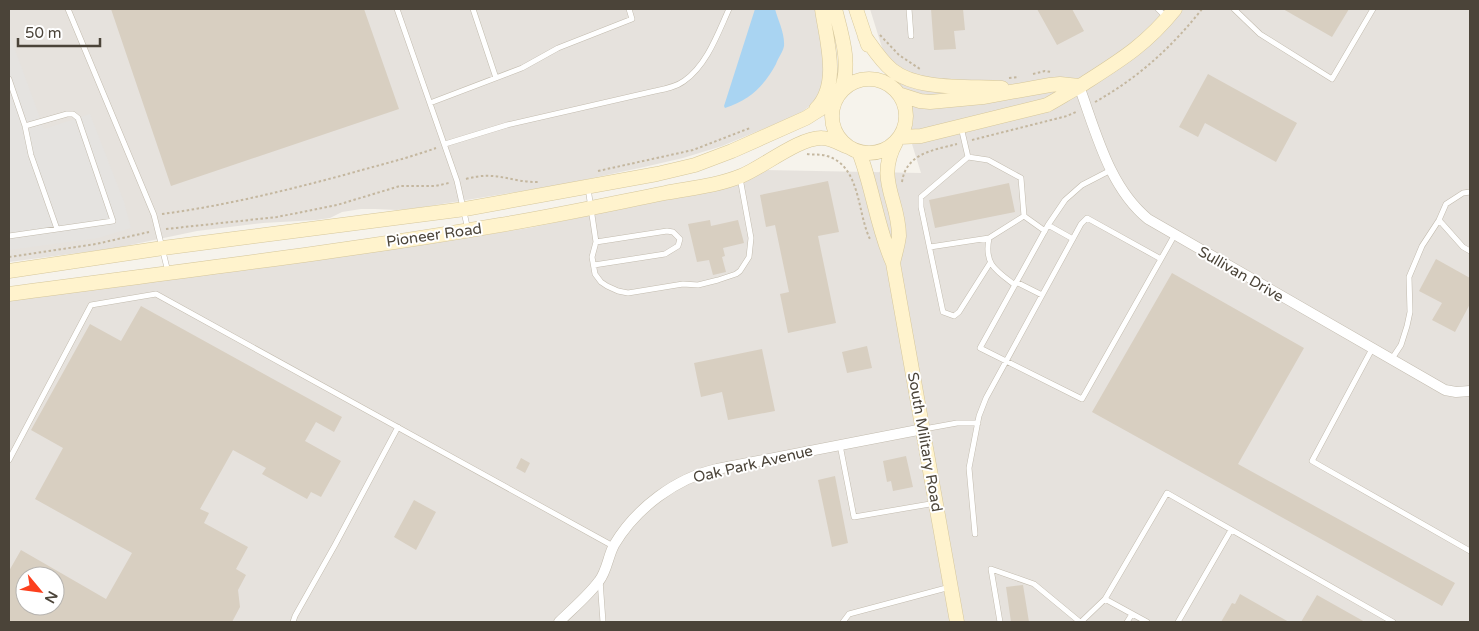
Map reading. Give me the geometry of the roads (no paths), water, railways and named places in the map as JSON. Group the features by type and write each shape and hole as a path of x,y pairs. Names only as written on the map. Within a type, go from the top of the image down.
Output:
{"main road":[{"path":"806,118 821,103 828,82 829,58 822,9"},
{"path":"835,9 846,64 845,79 832,112 833,124 838,136 846,146 869,154 879,152 899,139 906,127 907,116 906,105 876,62 872,35"},
{"path":"856,9 872,35 886,65 910,80 930,84 1022,83 1078,86"},
{"path":"899,139 921,136 1047,105 1126,57 1147,39 1167,12"},
{"path":"838,96 848,85 859,80 871,78 882,80 897,91 920,101 930,102 983,97 1022,83"},
{"name":"Pioneer Road","path":"9,271 163,248 465,209 588,188 694,165 806,118 838,96"},
{"name":"Pioneer Road","path":"9,294 468,230 591,209 674,191 707,186 739,177 803,141 825,138 846,146"},
{"name":"South Military Road","path":"893,263 899,236 886,170 891,152 899,139"},
{"name":"South Military Road","path":"860,152 870,182 886,246 893,263 958,622"}],"street":[{"name":"Sullivan Drive","path":"1078,86 1105,156 1121,189 1137,210 1148,219 1174,236 1446,390 1456,392 1470,391"},
{"name":"Oak Park Avenue","path":"559,622 600,580 614,546 632,522 654,500 688,478 717,469 923,429"}],"lane":[{"path":"68,9 154,215 168,272"},
{"path":"397,9 457,181 465,209 468,230"},
{"path":"473,9 496,78"},
{"path":"430,103 522,68 558,48 632,19 629,9"},
{"path":"445,144 506,125 679,84 694,72 705,58 729,9"},
{"path":"909,9 911,36"},
{"path":"1236,10 1260,34 1332,79 1374,9"},
{"path":"9,79 25,126 31,155 57,229"},
{"path":"9,236 113,222 78,118 70,114 25,126"},
{"path":"961,126 968,157"},
{"path":"990,263 959,312 954,316 944,312 940,304 921,207 921,197 968,157 988,160 1022,178 1024,216"},
{"path":"1112,170 1082,185 1065,200 1048,225 980,348 1082,399 1174,236"},
{"path":"588,188 596,242 592,257 597,278 618,291 628,293 683,284 698,285 736,274 749,257 750,246 739,177"},
{"path":"1391,360 1401,345 1407,326 1410,312 1410,277 1422,246 1439,220 1446,204 1463,193 1470,192"},
{"path":"1024,216 1045,231"},
{"path":"930,247 989,238 1024,216"},
{"path":"976,534 968,468 978,423 986,398 1081,224 1087,218 1161,260"},
{"path":"1439,220 1463,247 1470,251"},
{"path":"1048,225 1073,239"},
{"path":"594,266 665,254 678,246 680,239 673,232 667,232 596,242"},
{"path":"989,238 987,249 990,263 1016,284 1042,295"},
{"path":"9,460 91,305 156,294 614,546"},
{"path":"1372,349 1312,461 1470,551"},
{"path":"923,429 957,423 978,423"},
{"path":"293,622 398,427"},
{"path":"840,445 854,517 936,503"},
{"path":"1000,622 991,569 1034,584 1081,622 1105,599 1167,493 1393,622"},
{"path":"1178,622 1231,530"},
{"path":"600,580 603,622"},
{"path":"843,622 848,614 951,586"},
{"path":"1105,599 1147,622"},
{"path":"1127,622 1132,614"}],"water":[{"path":"755,9 775,9 784,41 783,48 776,64 761,85 742,101 725,108 724,106"}]}
